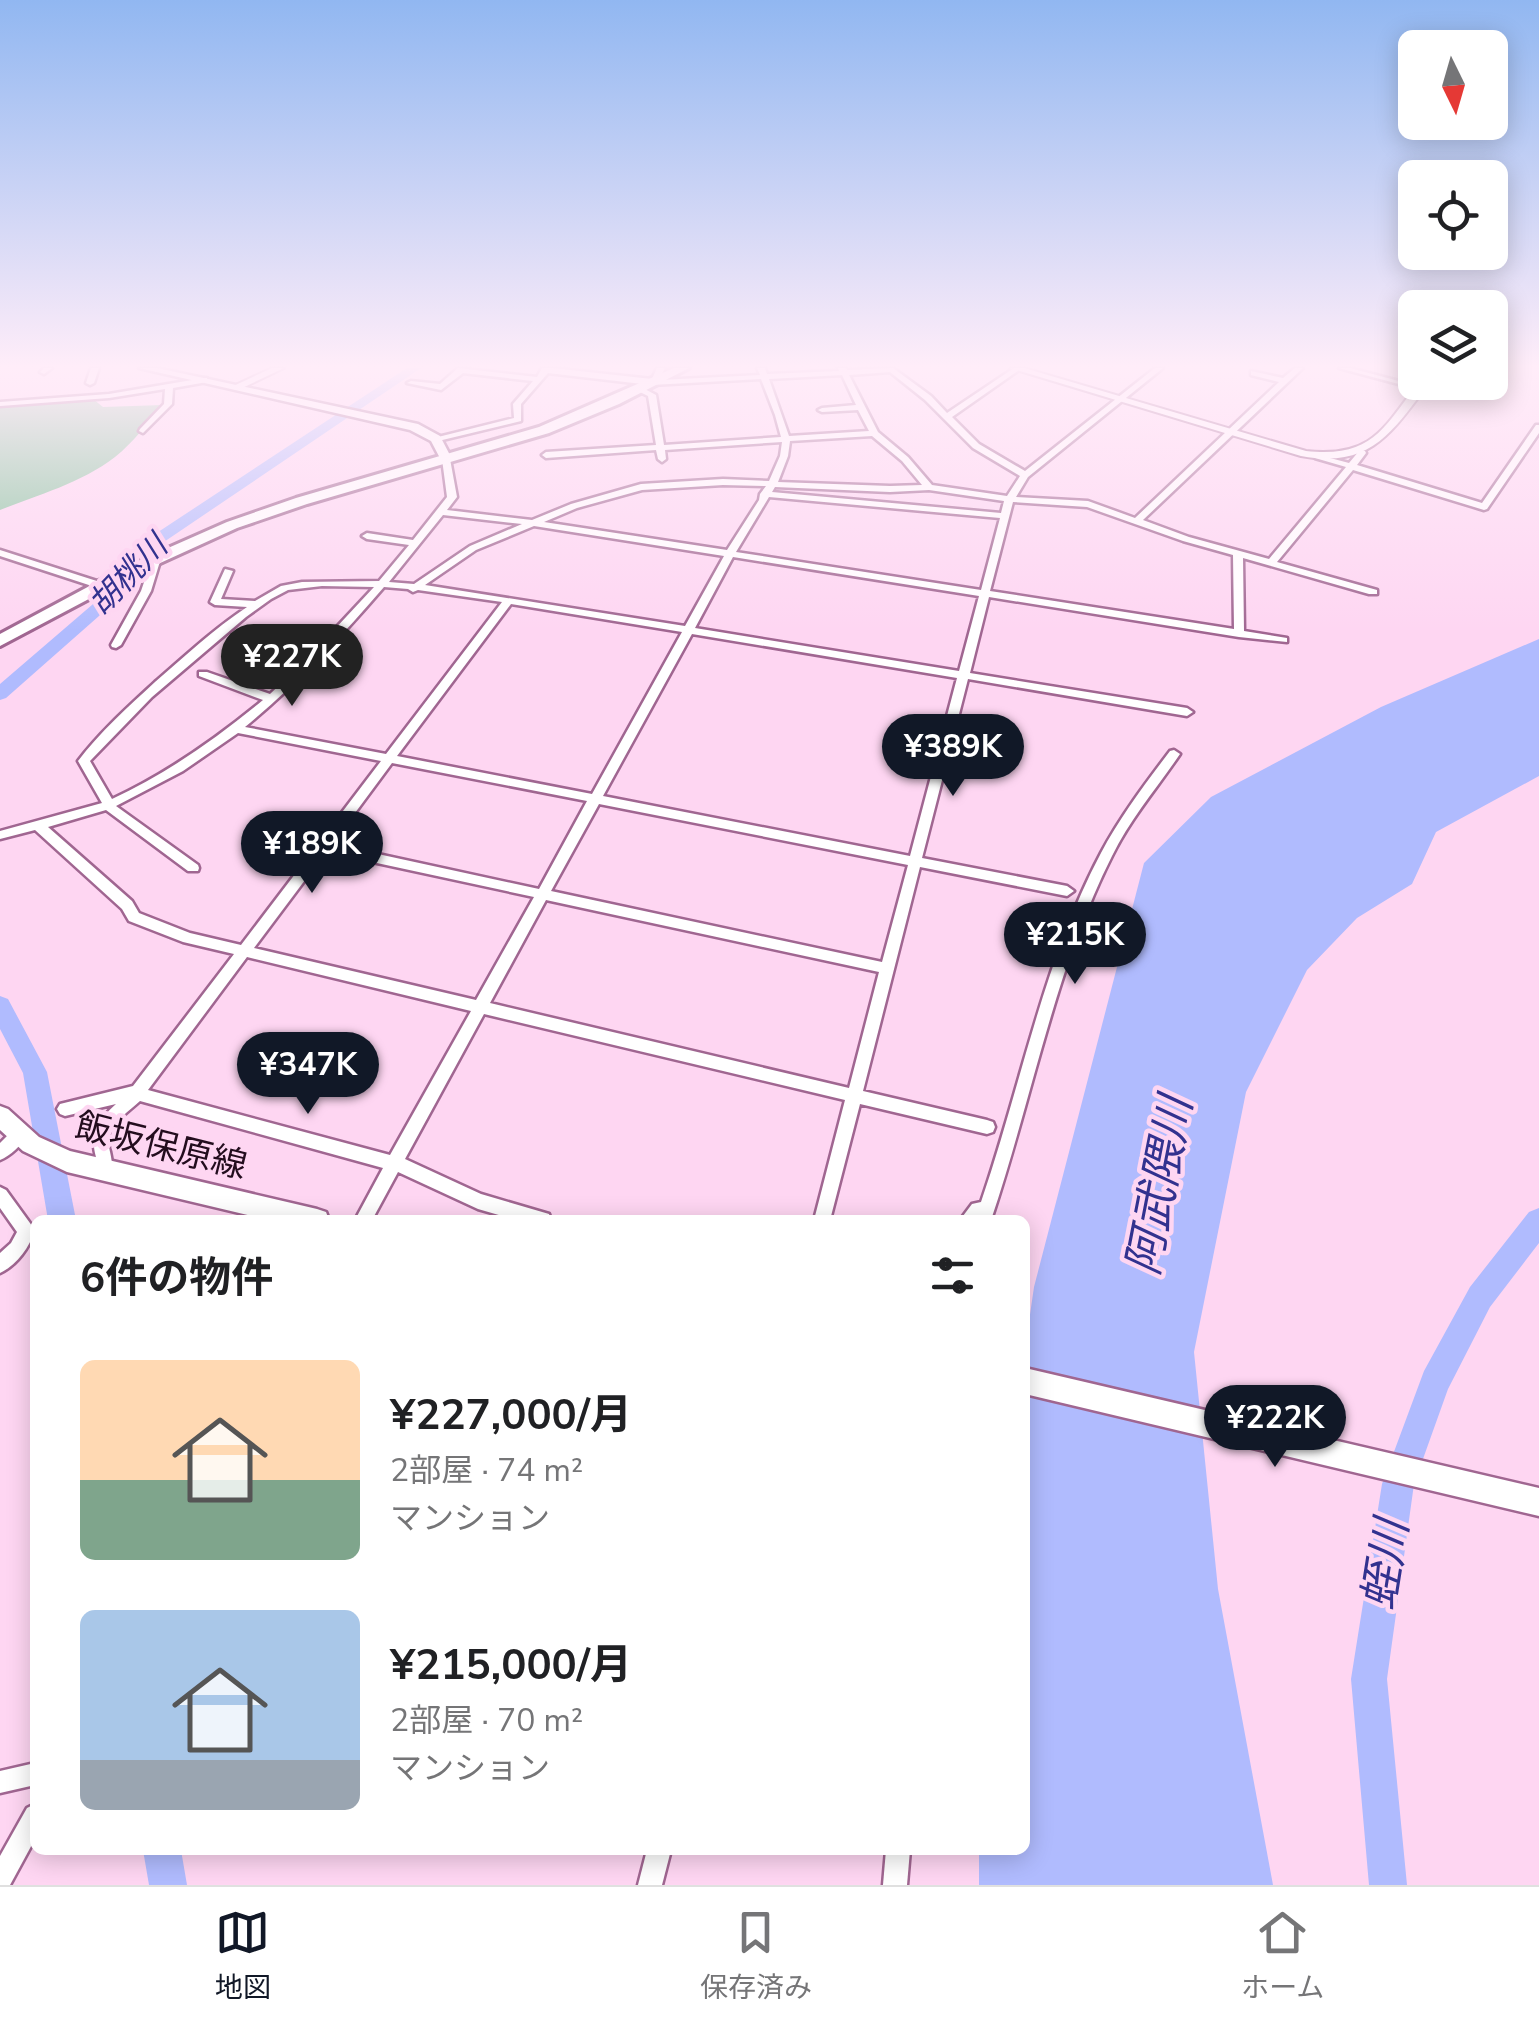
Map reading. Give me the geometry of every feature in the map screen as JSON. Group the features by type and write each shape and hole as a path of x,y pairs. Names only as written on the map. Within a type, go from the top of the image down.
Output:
{"main road":[{"path":"0,640 152,559 266,512 457,456"},
{"name":"飯坂保原線","path":"0,1116 20,1136 66,1161 296,1215"},
{"path":"1030,1382 1539,1502"}],"street":[{"path":"366,1215 769,488 779,456"},
{"path":"898,456 929,486"},
{"path":"993,456 1025,475"},
{"path":"823,1215 1009,500 1025,475 1049,456"},
{"path":"1137,521 1205,456"},
{"path":"1318,456 1484,508 1519,456"},
{"path":"1270,564 1360,456"},
{"path":"0,835 108,805 162,778 272,700 440,512 453,491 446,459"},
{"path":"413,589 454,558 574,506 641,487 890,490 929,486 1009,500 1088,504 1238,555 1373,592"},
{"path":"769,488 1005,516"},
{"path":"440,512 533,523 1283,640"},
{"path":"367,536 414,543"},
{"path":"0,552 99,585"},
{"path":"1238,555 1240,634"},
{"path":"116,645 146,591 152,559"},
{"path":"228,572 215,602 254,604"},
{"path":"193,868 172,857 108,805 84,761 254,604 294,586 378,585 453,590 1186,712"},
{"path":"103,1170 106,1164 99,1149 100,1135 111,1115 135,1096 508,601"},
{"path":"203,674 272,700"},
{"path":"233,728 1067,891"},
{"path":"985,1215 1054,981 1082,909 1107,854 1174,754"},
{"path":"37,825 127,905 134,918 188,938 987,1128"},
{"path":"322,847 886,968"},
{"path":"65,1109 107,1097 135,1096 431,1175 478,1201 526,1215"},
{"path":"0,1153 20,1136"},
{"path":"0,1195 27,1231 0,1265"},
{"path":"0,1782 30,1775"},
{"path":"0,1880 30,1825"},
{"path":"650,1885 658,1855"},
{"path":"896,1885 898,1855"}],"green space":[{"path":"0,456 116,456 59,488 0,510"}],"water":[{"name":"阿武隈川","path":"1539,639 1539,776 1436,832 1412,884 1357,918 1307,970 1246,1092 1194,1352 1218,1589 1273,1885 979,1885 979,1855 1030,1855 1030,1315 1144,863 1211,797 1381,707"}],"waterway":[{"name":"胡桃川","path":"0,694 127,583 149,545 283,456"},
{"name":"胡桃川","path":"0,1006 35,1072 61,1215"},
{"name":"蛭川","path":"1388,1885 1369,1679 1398,1484 1435,1382 1480,1297 1539,1221"},
{"name":"胡桃川","path":"163,1855 168,1885"}]}
